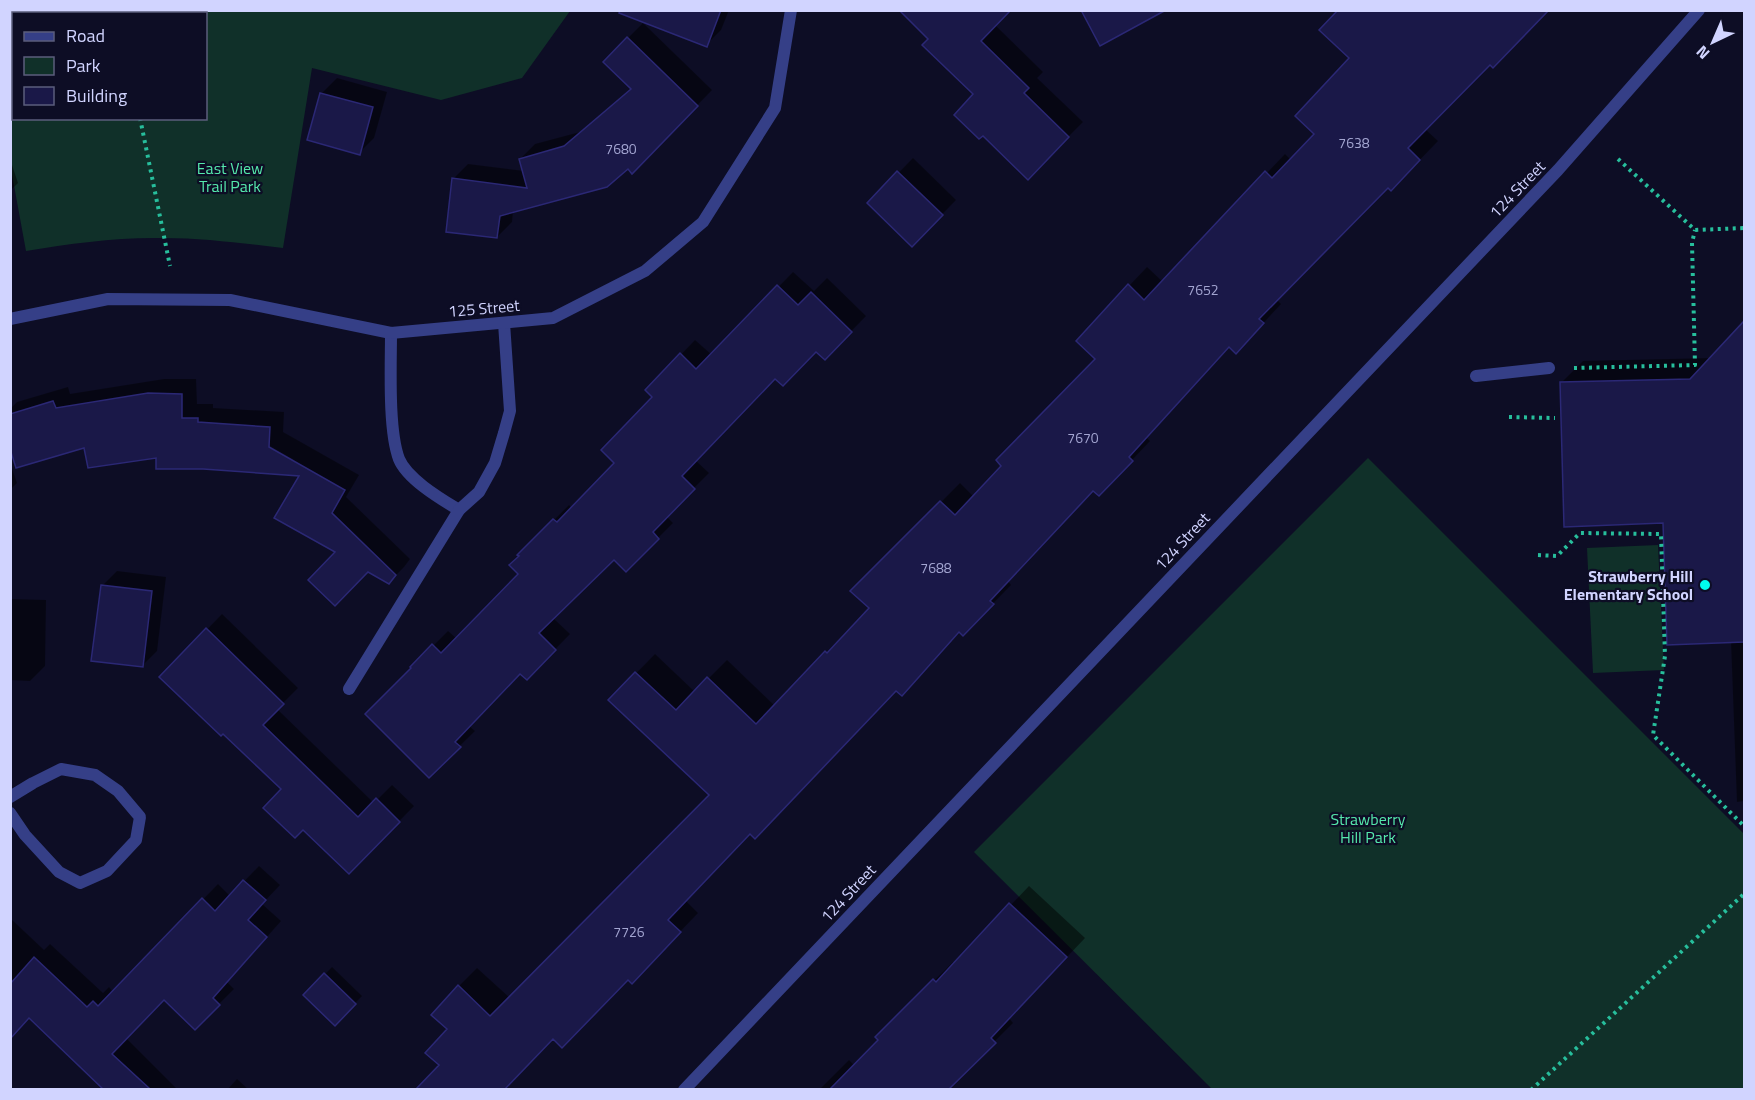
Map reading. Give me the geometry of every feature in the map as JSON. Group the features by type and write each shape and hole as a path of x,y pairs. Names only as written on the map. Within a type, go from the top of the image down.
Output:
{"street":[{"name":"125 Street","path":"10,319 108,299 230,300 391,333 553,318 645,271 703,222 775,108 791,10"},
{"name":"124 Street","path":"684,1089 1558,170 1699,10"},
{"path":"349,689 459,510 479,492 495,463 510,411 504,323"},
{"path":"391,333 393,427 399,460 422,485 459,510"},
{"path":"1476,376 1549,368"},
{"path":"10,797 61,769 95,775 118,791 140,816 136,840 107,871 80,883 59,872 26,836 10,813"}],"path":[{"path":"140,120 170,266"},
{"path":"1618,159 1695,230 1744,228"},
{"path":"1549,368 1695,365 1692,243 1695,230"},
{"path":"1509,417 1555,418"},
{"path":"1538,555 1557,556 1580,533 1661,534 1665,656 1653,735 1744,826"},
{"path":"1531,1089 1744,894"}],"green space":[{"name":"East View Trail Park","path":"11,10 570,11 522,78 441,100 312,68 283,248 202,239 154,238 90,242 26,251 11,169"},
{"name":"Strawberry Hill Park","path":"1368,458 1744,834 1744,1089 1212,1089 974,852"},
{"path":"1658,545 1664,670 1593,673 1587,548"}],"building":[{"path":"620,10 721,10 707,47 619,13"},
{"path":"899,10 1011,10 981,41 1029,88 1024,93 1069,137 1028,180 983,136 979,139 954,115 973,94 922,45 928,39"},
{"path":"1081,10 1166,10 1100,46"},
{"path":"1338,10 1549,10 1493,68 1490,65 1408,148 1420,160 1391,191 1388,188 1259,319 1264,323 1236,354 1229,347 1129,457 1133,461 1099,496 1093,491 990,601 994,604 963,636 959,632 902,696 896,691 755,839 750,834 668,920 681,932 632,984 628,980 562,1048 553,1039 505,1089 416,1089 439,1065 425,1053 447,1029 431,1015 458,985 490,1016 709,795 608,700 635,672 676,710 707,677 756,724 869,608 850,591 940,501 955,515 1001,466 996,460 1095,359 1076,341 1128,284 1144,300 1265,171 1272,178 1314,134 1295,116 1349,58 1319,30"},
{"path":"627,37 698,106 632,174 628,169 607,187 500,216 497,238 446,232 452,178 527,188 519,159 564,146 631,89 603,62"},
{"path":"320,93 373,107 360,155 307,140"},
{"path":"897,171 943,215 912,247 867,203"},
{"path":"777,285 798,305 811,292 852,332 825,360 816,352 783,386 775,379 682,476 695,489 653,532 659,539 626,572 614,560 539,633 556,650 527,680 520,674 455,742 461,747 429,778 365,714 432,644 441,653 518,574 509,565 553,519 557,522 614,463 601,450 652,397 645,390 680,353 696,369"},
{"name":"Strawberry Hill Elementary School","path":"1744,321 1744,642 1667,645 1663,523 1564,527 1560,382 1690,379"},
{"path":"148,393 182,394 182,418 198,418 198,422 270,427 269,447 345,490 332,513 396,575 389,584 368,572 335,606 308,580 335,552 274,518 299,476 203,469 156,469 156,458 88,468 84,448 16,468 10,449 10,414 53,401 56,408"},
{"path":"101,585 152,591 143,667 91,661"},
{"path":"206,628 284,704 263,725 358,817 376,798 400,822 349,874 303,830 295,838 263,808 281,789 159,677"},
{"path":"243,880 266,900 248,920 267,937 213,998 220,1005 195,1030 164,1000 112,1054 150,1089 103,1089 29,1018 10,1039 10,984 34,957 87,1007 93,1001 98,1006 202,898 215,911"},
{"path":"1009,903 1067,957 991,1038 996,1043 949,1089 830,1089 878,1040 875,1037 933,979 936,982"},
{"path":"324,973 356,1004 335,1026 303,995"}],"place":[{"name":"Strawberry Hill Elementary School","path":"1705,585"}]}
